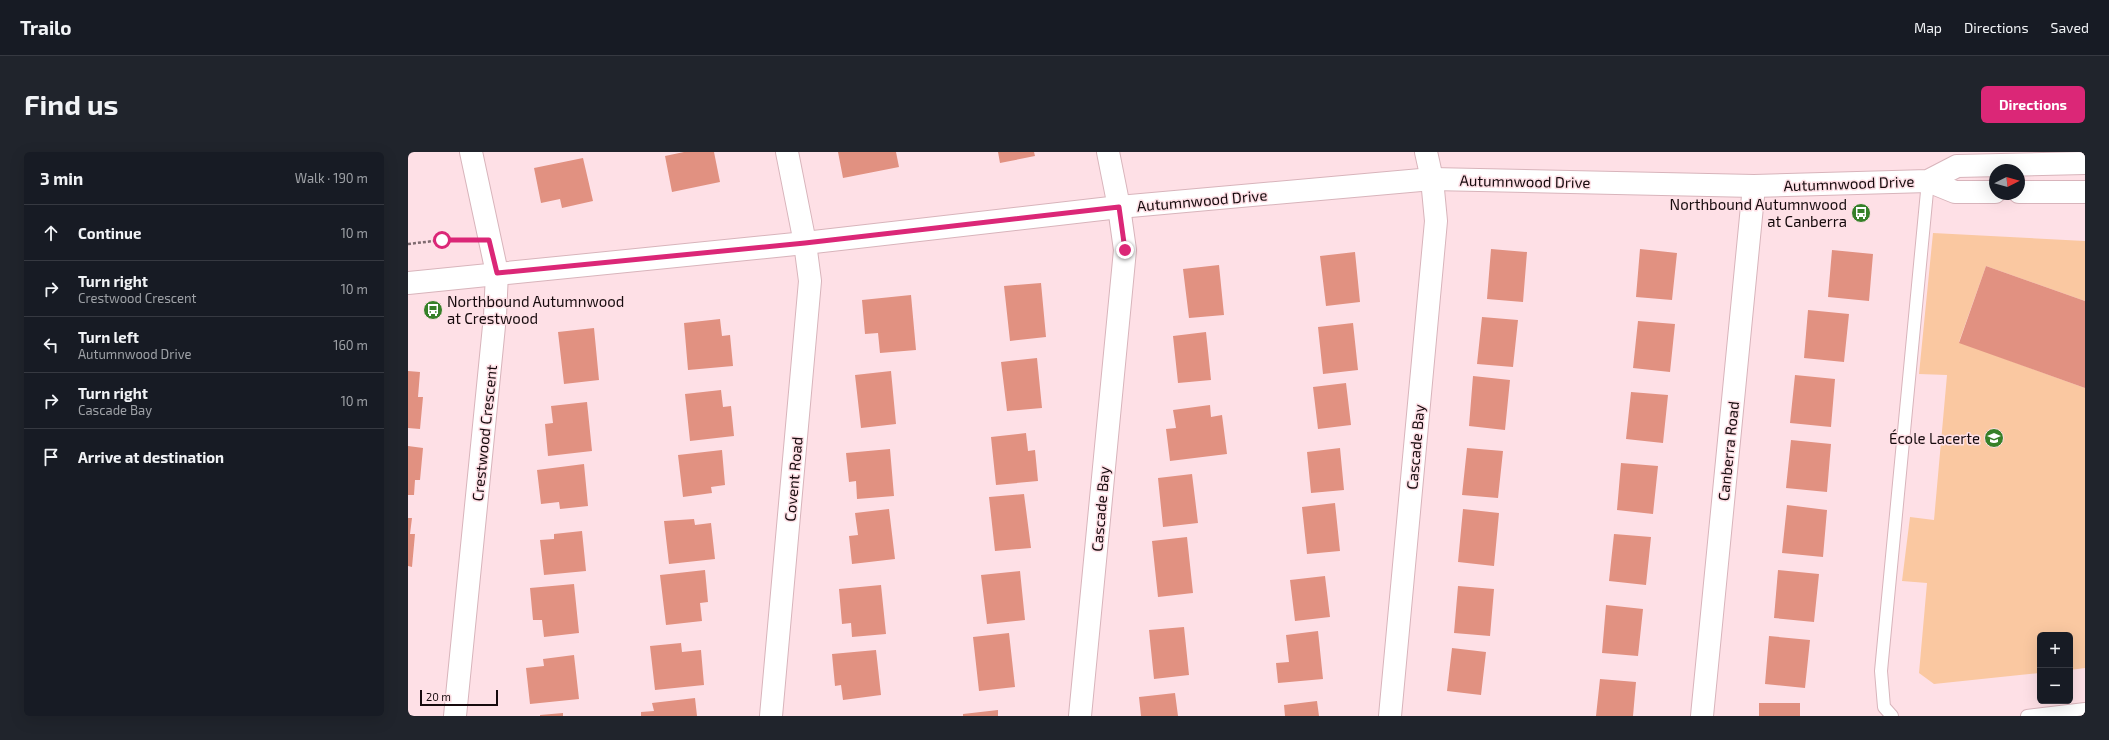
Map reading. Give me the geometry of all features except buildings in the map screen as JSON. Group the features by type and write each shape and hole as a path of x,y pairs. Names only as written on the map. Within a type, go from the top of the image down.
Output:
{"street":[{"name":"Crestwood Crescent","path":"455,716 495,316 497,273 471,152"},
{"name":"Covent Road","path":"771,716 810,282 805,243 787,152"},
{"name":"Cascade Bay","path":"1080,716 1125,250 1119,207 1108,152"},
{"name":"Cascade Bay","path":"1390,716 1436,221 1432,179 1426,152"},
{"name":"Autumnwood Drive","path":"1928,181 1957,166 2085,163"},
{"name":"Autumnwood Drive","path":"408,283 805,243 1119,207 1432,179 1754,186 1928,181 1955,192 1989,192"},
{"name":"Canberra Road","path":"1702,716 1754,186"},
{"path":"2025,192 2085,192"}],"lane":[{"path":"1892,716 1884,707 1881,671 1928,181"},
{"path":"2027,716 2085,709"}],"path":[{"path":"408,244 442,240 489,240"}],"shaded area":[{"name":"École Lacerte","path":"1933,233 2085,241 2085,301 1986,266 1959,342 2085,388 2085,668 2073,670 2073,632 2037,632 2037,673 1934,684 1919,673 1927,583 1902,581 1910,517 1934,520 1947,375 1919,374"}],"place":[{"name":"Northbound Autumnwood at Canberra","path":"1861,213"},
{"name":"Northbound Autumnwood at Crestwood","path":"433,310"},
{"name":"École Lacerte","path":"1994,438"}],"route":[{"path":"442,240 489,240 497,273 805,243 1119,207 1125,250"}]}
